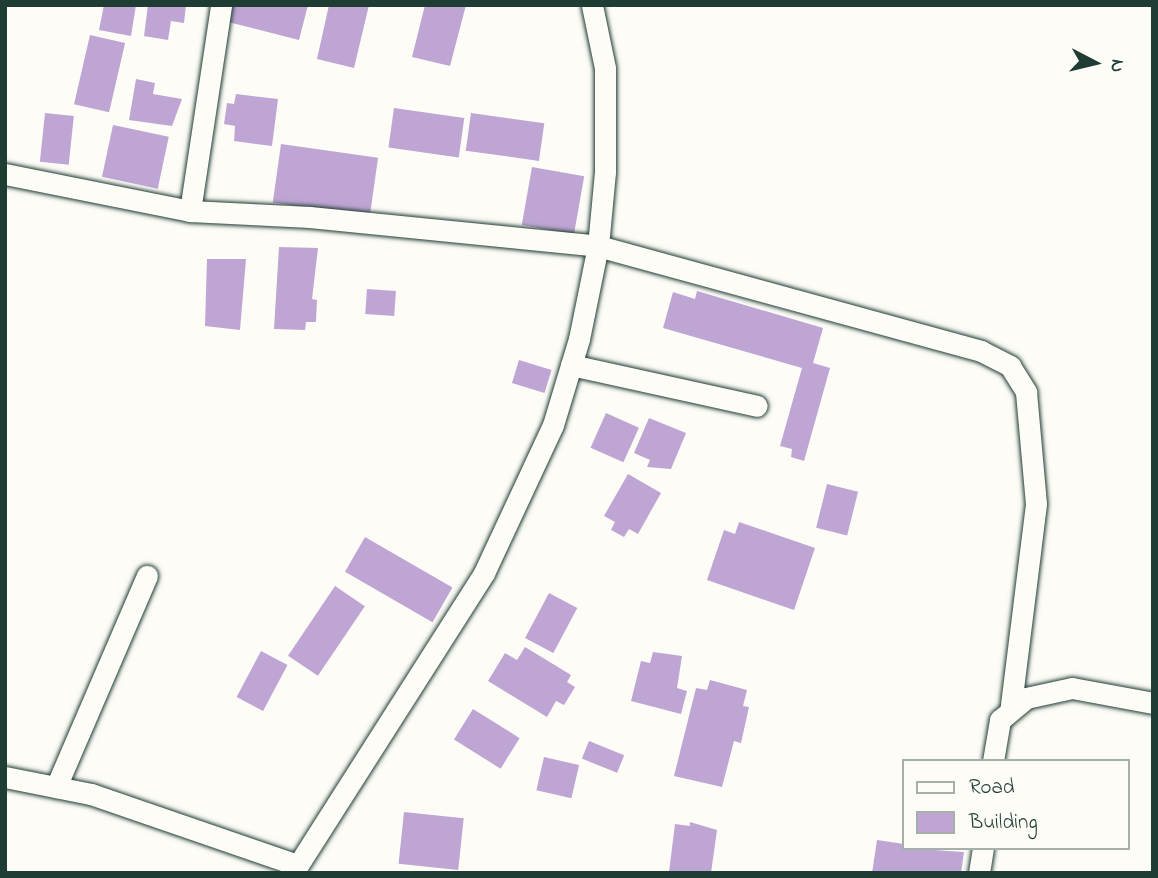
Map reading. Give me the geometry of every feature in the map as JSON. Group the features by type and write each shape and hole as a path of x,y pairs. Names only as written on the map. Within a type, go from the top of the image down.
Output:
{"street":[{"path":"190,211 221,5"},
{"path":"5,777 56,787 171,818 295,869 347,794 484,573 553,425 571,365 598,246 605,172 605,68 592,5"},
{"path":"5,174 190,211 310,217 598,246 981,352 1010,366 1026,392 1036,504 1011,706"},
{"path":"571,365 757,406"},
{"path":"56,787 148,576"},
{"path":"993,759 1000,720 1011,706 1051,690 1072,688 1153,703"},
{"path":"979,873 983,850"}],"building":[{"path":"104,5 136,5 131,36 99,30"},
{"path":"148,5 186,5 184,23 171,21 168,40 144,36"},
{"path":"228,5 308,5 299,40 224,21"},
{"path":"329,5 369,5 354,68 317,59"},
{"path":"425,5 466,5 450,66 412,57"},
{"path":"90,35 125,43 109,112 74,104"},
{"path":"136,79 155,83 153,94 182,99 172,126 129,120"},
{"path":"236,94 278,99 272,146 234,141 235,126 224,124 227,103 234,104"},
{"path":"394,108 464,118 459,157 388,148"},
{"path":"45,113 74,116 69,165 40,162"},
{"path":"471,113 544,123 539,161 466,151"},
{"path":"113,125 169,137 158,189 102,177"},
{"path":"281,144 378,158 370,216 273,202"},
{"path":"532,167 584,176 574,234 522,225"},
{"path":"279,247 318,248 312,299 317,300 316,322 306,322 305,330 274,329"},
{"path":"207,259 246,259 240,330 205,326"},
{"path":"367,289 396,291 394,316 365,314"},
{"path":"697,291 823,328 813,363 830,368 804,461 791,457 792,449 780,446 802,368 663,328 673,292 695,299"},
{"path":"519,360 552,370 544,393 512,383"},
{"path":"606,413 639,428 623,462 591,448"},
{"path":"649,418 686,433 671,469 647,467 650,460 634,453"},
{"path":"628,474 661,493 638,534 629,529 624,537 611,530 615,522 604,516"},
{"path":"827,484 858,492 847,535 816,528"},
{"path":"739,522 815,548 794,610 707,580 724,530 735,534"},
{"path":"365,537 452,588 432,622 345,572"},
{"path":"335,586 365,606 318,676 288,656"},
{"path":"549,593 577,608 553,653 525,638"},
{"path":"525,647 571,675 567,682 575,687 564,705 556,701 547,717 488,681 505,653 517,660"},
{"path":"261,651 287,665 263,711 237,697"},
{"path":"653,652 682,656 677,688 687,691 681,714 631,701 641,661 650,663"},
{"path":"710,680 747,690 743,706 749,707 741,743 734,741 722,787 674,776 696,688 707,690"},
{"path":"473,709 520,738 501,769 454,740"},
{"path":"589,741 624,755 617,773 582,759"},
{"path":"544,757 579,765 571,798 536,790"},
{"path":"404,812 464,818 458,870 399,864"},
{"path":"690,822 717,830 711,873 669,872 675,824 690,826"},
{"path":"877,840 902,844 902,850 964,852 961,873 872,873"}]}
